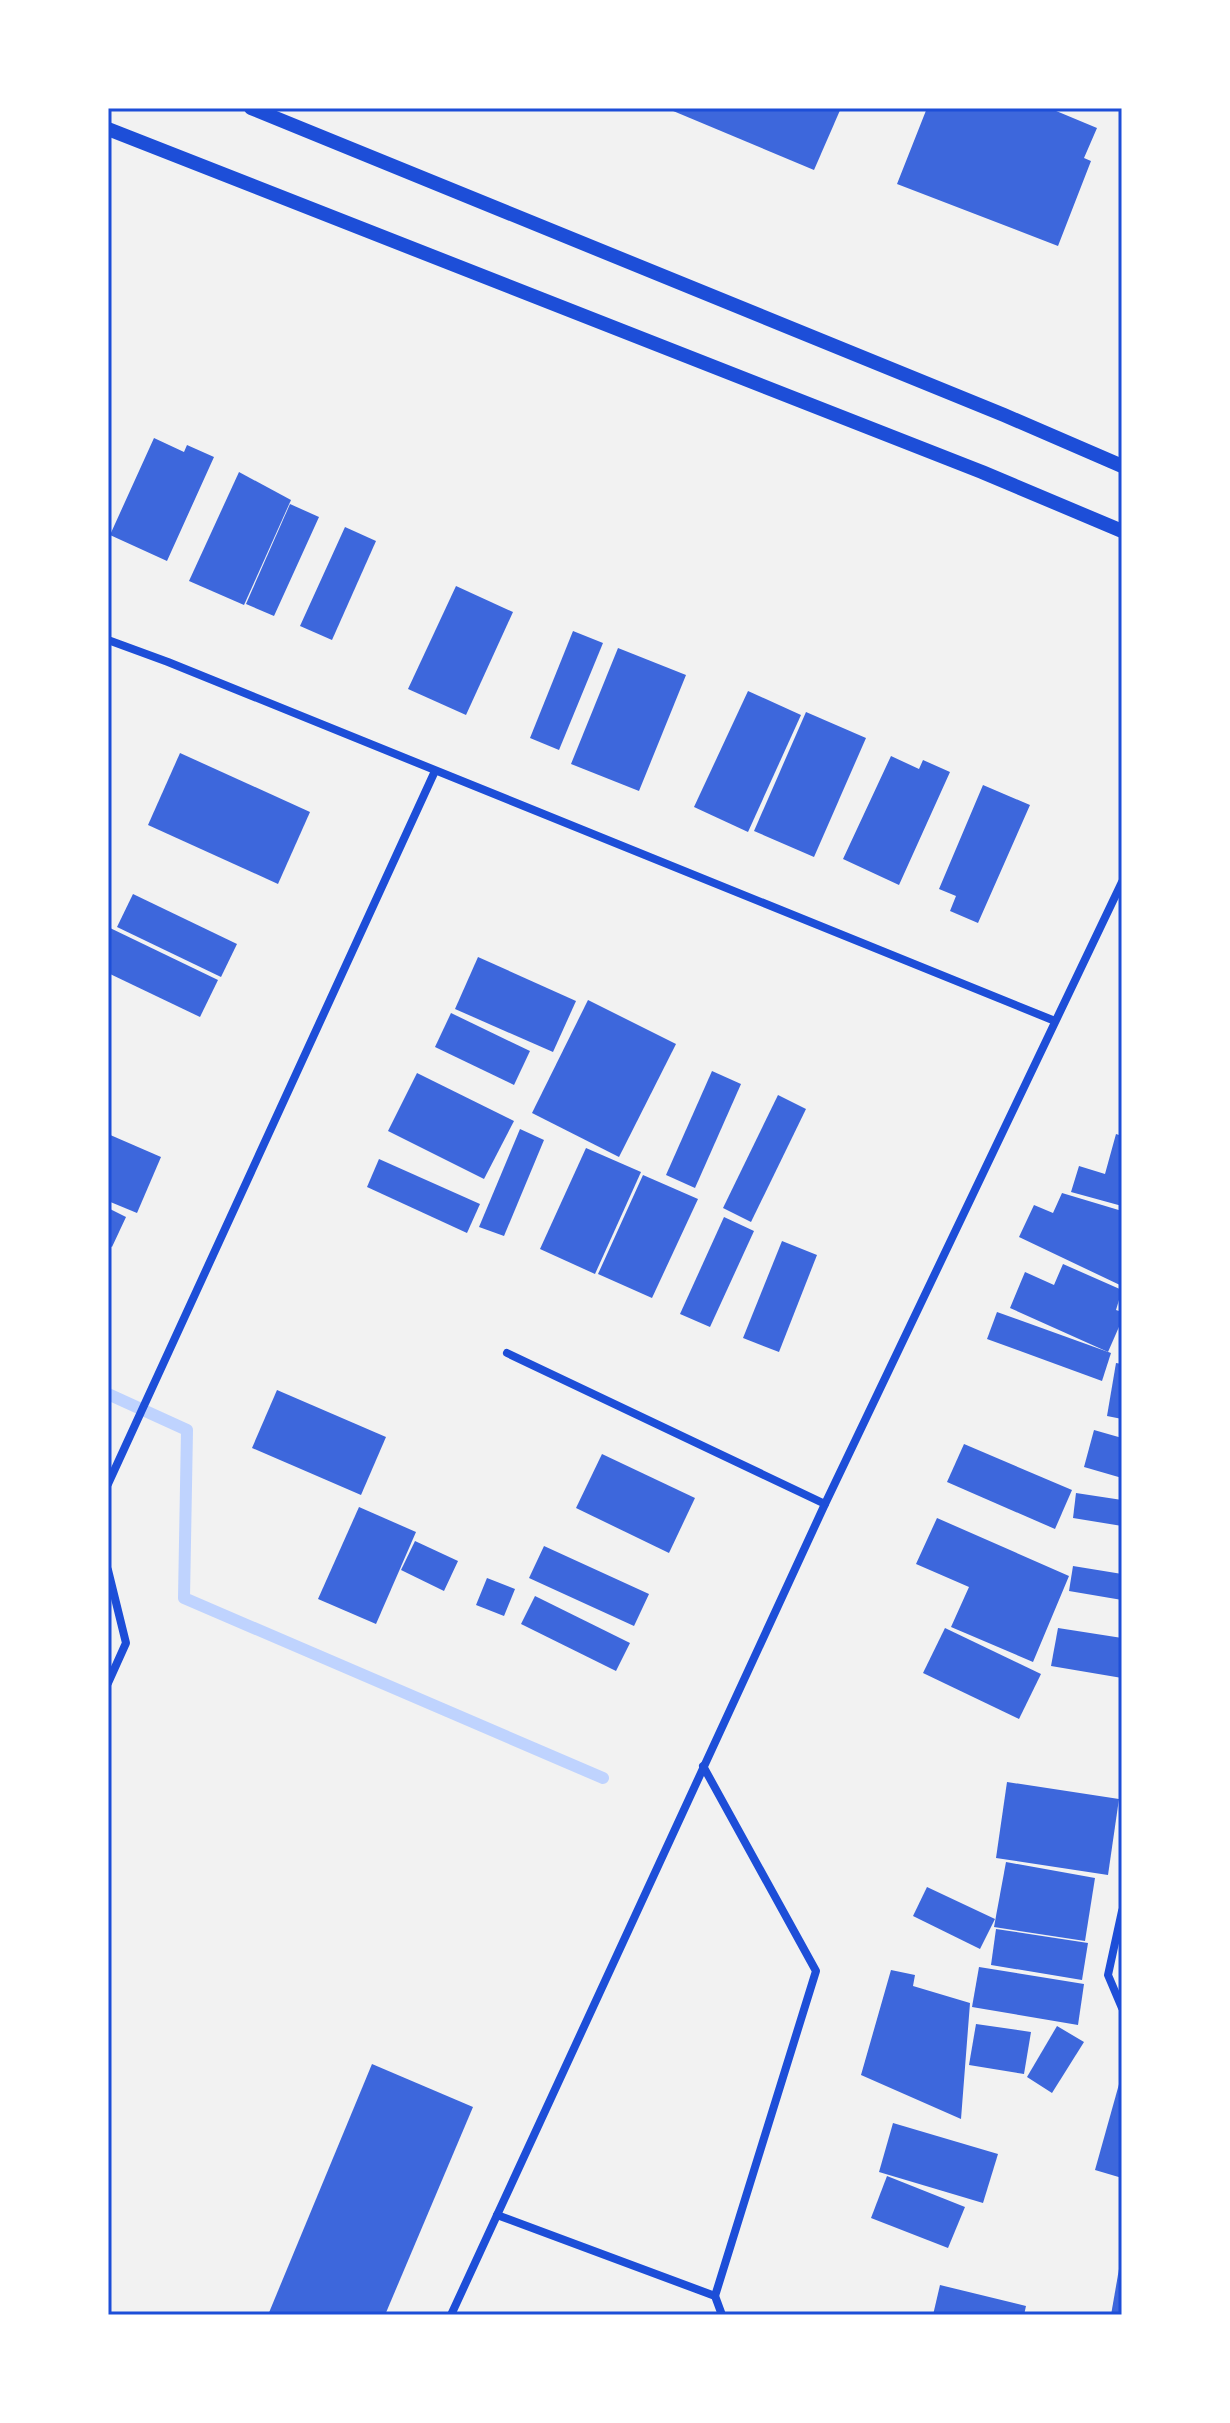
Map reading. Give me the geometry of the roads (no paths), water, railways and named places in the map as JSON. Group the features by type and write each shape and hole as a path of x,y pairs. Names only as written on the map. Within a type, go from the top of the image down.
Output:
{"street":[{"path":"251,108 1122,466"},
{"path":"108,129 982,472 1122,531"},
{"path":"108,640 1055,1021"},
{"path":"108,1484 435,771"},
{"path":"451,2315 825,1504 1055,1021 1119,899 1122,882"},
{"path":"507,1353 825,1504"},
{"path":"108,1570 126,1643 108,1683"},
{"path":"703,1766 816,1971 715,2296 722,2315"},
{"path":"1122,1911 1108,1975 1122,2008"},
{"path":"497,2215 715,2296"}],"waterway":[{"path":"108,1394 187,1430 184,1598 603,1778"}]}
